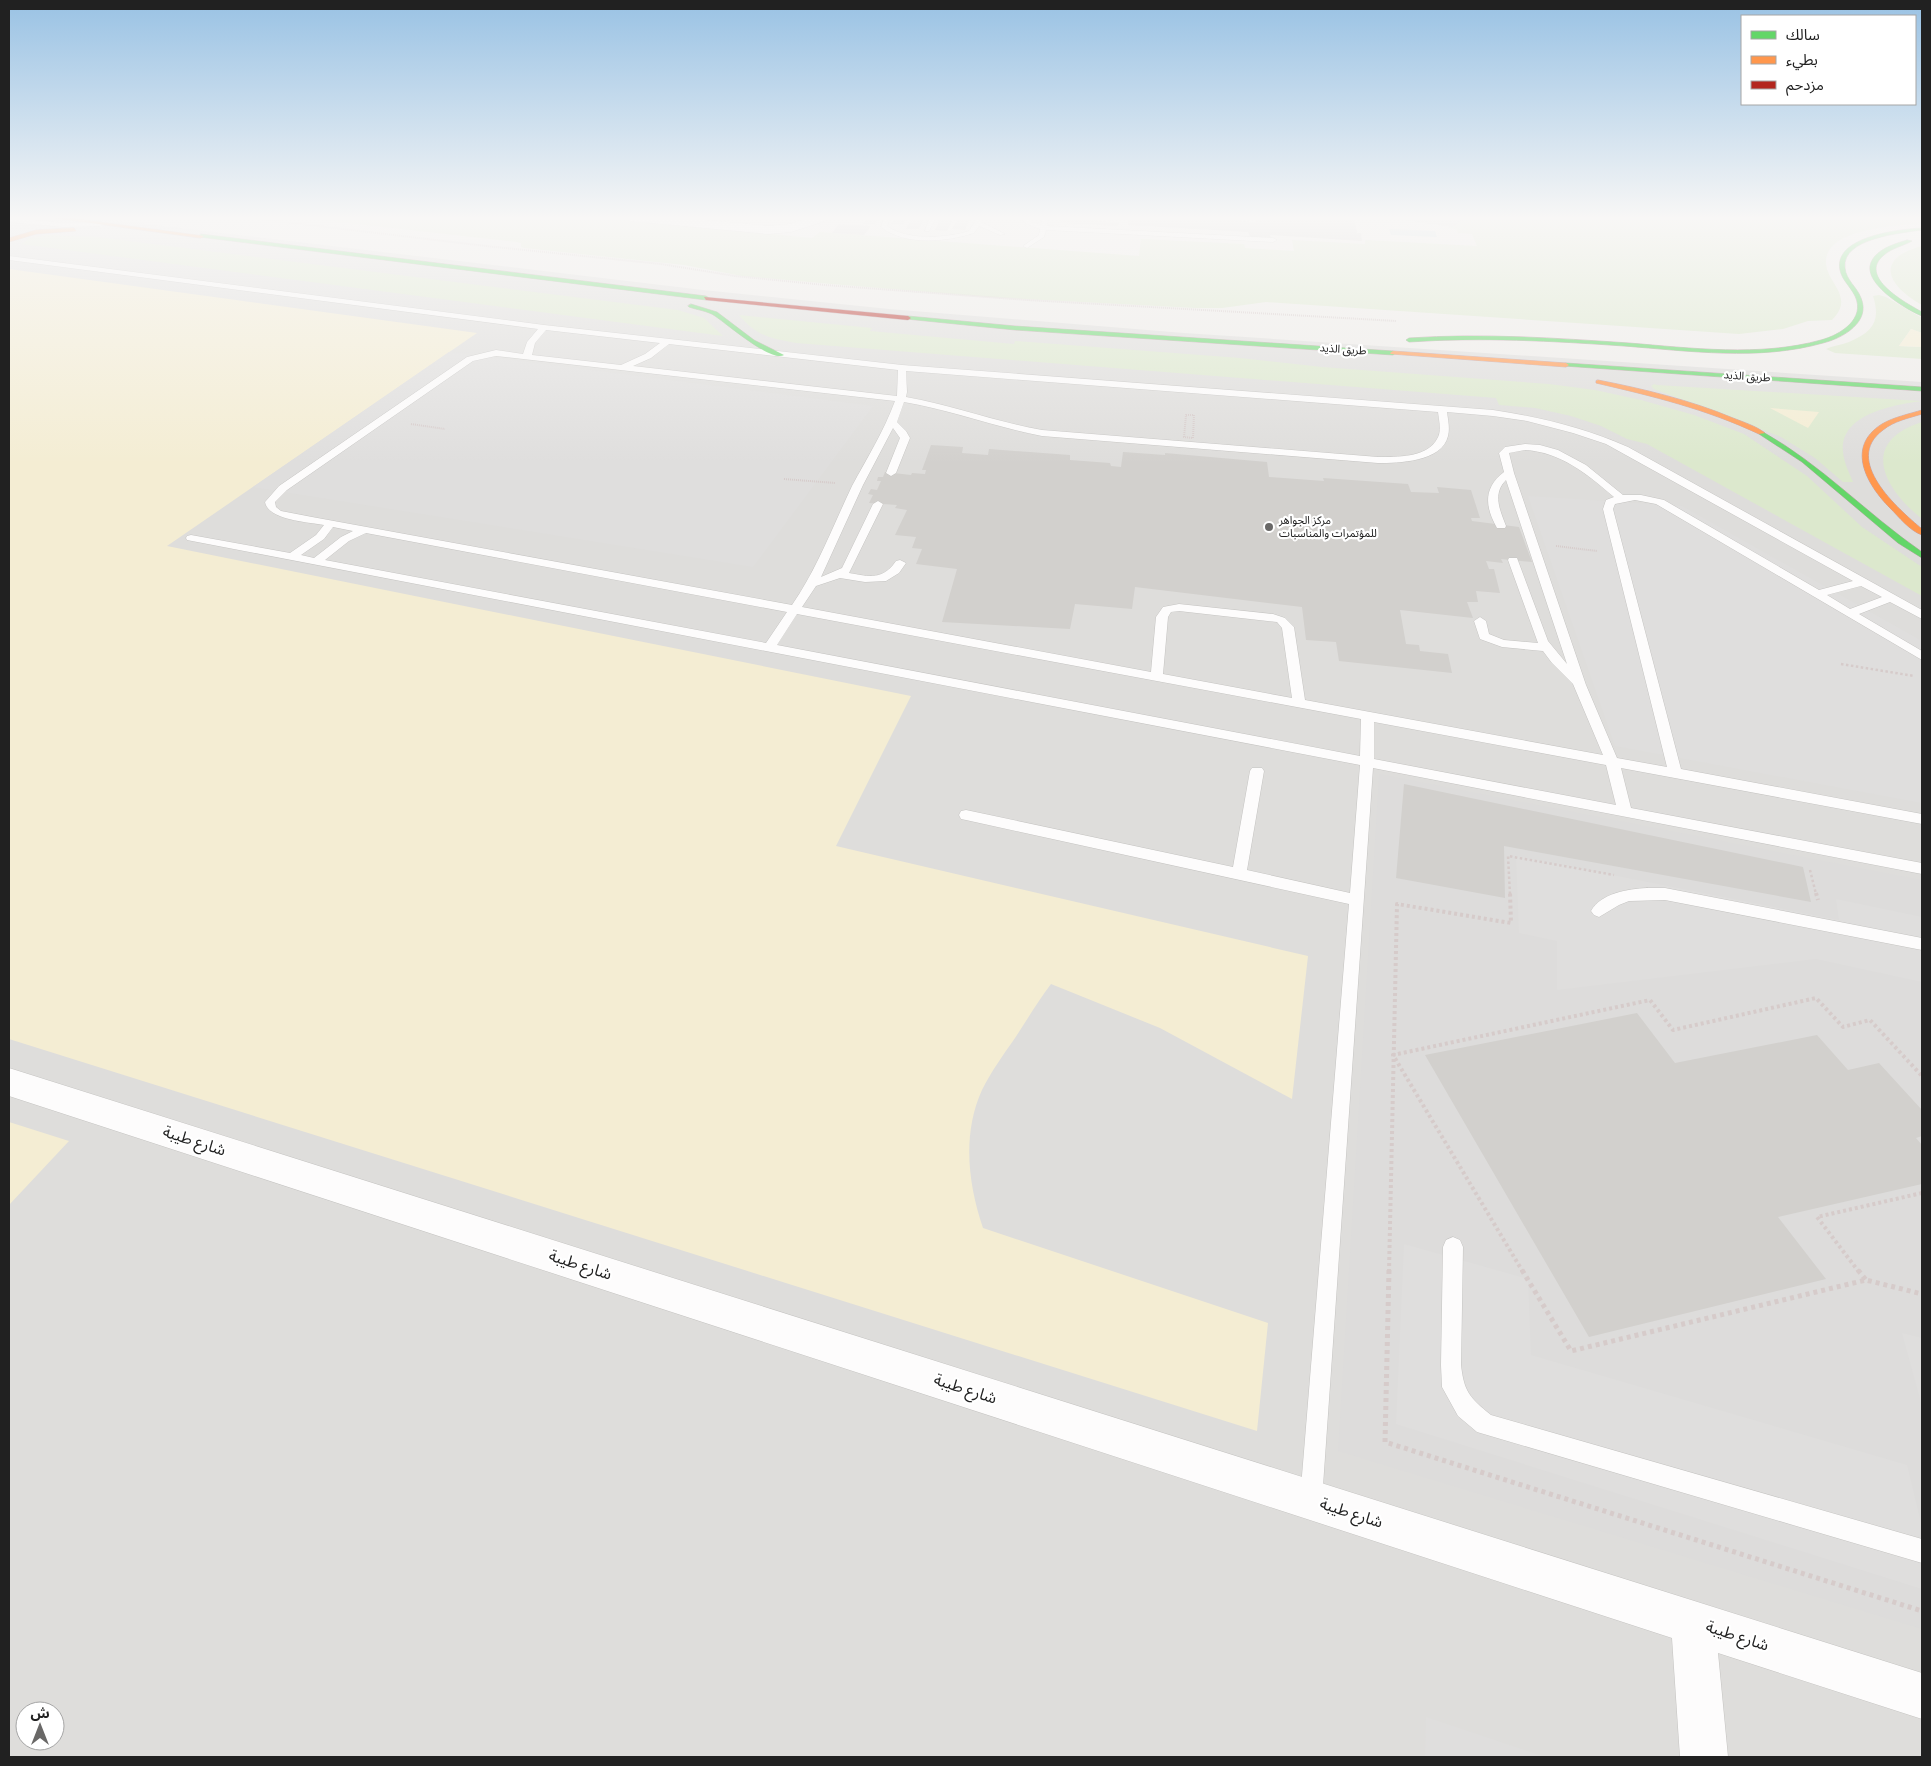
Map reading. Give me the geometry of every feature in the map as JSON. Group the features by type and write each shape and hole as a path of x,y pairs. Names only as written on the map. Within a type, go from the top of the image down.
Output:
{"highway":[{"path":"636,299 708,310 721,316 752,342 781,355"},
{"name":"طريق الذيد","path":"722,299 896,317 1276,346 1922,389"},
{"name":"طريق الذيد","path":"1745,362 1404,340 1472,336 1738,352 1768,350 1812,344 1838,336 1851,328 1859,318 1861,308 1858,299"},
{"path":"1896,299 1922,314"},
{"path":"1276,346 1390,362 1494,372"},
{"path":"1586,381 1625,387 1676,400 1725,417 1773,439 1794,451 1877,524 1922,556"},
{"path":"1922,412 1899,419 1877,432 1870,440 1864,459 1871,481 1879,494 1922,533"}],"street":[{"name":"شارع طيبة","path":"9,1082 1922,1696"},
{"path":"1693,1623 1704,1757"}],"lane":[{"path":"330,299 666,342 902,368 1442,409 1513,416 1552,423 1590,434 1625,449 1922,615"},
{"path":"526,356 531,342 544,327"},
{"path":"622,367 648,356 666,342"},
{"path":"1442,409 1444,434 1442,441 1435,448 1412,457 1379,460 1042,433 1014,428 937,406 900,399 496,353 470,359 283,488 270,502 271,508 278,513 366,530 1922,819"},
{"path":"769,647 812,584 858,485 892,422 904,384 902,368"},
{"path":"891,473 905,438 903,433 892,422"},
{"path":"1620,497 1570,457 1532,446 1508,449 1504,453 1504,459 1580,685 1612,761 1625,812"},
{"path":"1501,526 1492,500 1492,492 1495,485 1509,473"},
{"path":"1675,772 1608,509 1610,502 1620,497 1632,496 1660,502 1922,656"},
{"path":"812,584 839,575 852,564 878,504"},
{"path":"290,558 320,537 331,523"},
{"path":"316,562 345,539 366,530"},
{"path":"191,538 1922,868"},
{"path":"1513,560 1539,633 1547,648 1580,685"},
{"path":"839,575 883,579 893,575 900,564"},
{"path":"1818,594 1863,582"},
{"path":"1850,613 1892,598"},
{"path":"1157,677 1162,617 1163,612 1168,609 1182,608 1273,618 1281,620 1288,627 1299,704"},
{"path":"1480,620 1484,636 1492,641 1547,648"},
{"path":"1311,1501 1357,900 1367,762 1368,716"},
{"path":"1240,874 1257,771"},
{"path":"966,815 1357,900"},
{"path":"1599,911 1614,899 1625,895 1644,893 1665,894 1922,944"},
{"path":"1453,1247 1451,1365 1453,1387 1466,1408 1485,1424 1922,1551"}],"path":[{"path":"1020,299 1404,322"},
{"path":"1186,417 1186,414 1194,415 1194,418"},
{"path":"784,479 858,485"},
{"path":"1533,544 1619,553"},
{"path":"1840,664 1922,677"},
{"path":"1802,846 1820,905"},
{"path":"1616,876 1508,856 1510,923 1397,904 1385,1442 1922,1611"},
{"path":"1393,1056 1650,1000 1673,1030 1816,998 1843,1027 1870,1020 1922,1076"},
{"path":"1393,1056 1571,1351 1866,1280 1922,1294"},
{"path":"1866,1280 1817,1217 1922,1193"}],"shaded area":[{"path":"9,299 795,299 1184,333 1922,382 1922,1757 9,1757"},
{"path":"449,352 873,406 753,567 253,487"},
{"path":"1528,496 1682,506 1922,641 1922,803 1615,746"},
{"path":"1379,774 1922,880 1922,1629 1338,1451"},
{"path":"1516,856 1839,920 1836,899 1922,917 1922,982 1816,959 1557,990 1557,941 1519,933"},
{"path":"1404,1244 1528,1279 1531,1355 1907,1465 1922,1527 1922,1589 1396,1424"},
{"path":"1902,1333 1922,1338 1922,1406"},
{"path":"1426,1717 1545,1757 1425,1757"}],"green space":[{"path":"444,299 594,299 678,310 704,318 723,336"},
{"path":"1034,299 1841,299 1838,312 1832,320 1808,321 1783,329 1739,334 1266,302 1222,308"},
{"path":"1874,299 1890,299 1922,318 1922,333 1911,329 1899,346 1922,347 1922,359 1835,353 1826,349 1849,342 1869,330 1875,319"},
{"path":"1914,299 1922,299 1922,305"},
{"path":"739,315 872,328 870,331 1014,344 1015,341 1549,384 1595,390 1641,400 1694,415 1744,434 1807,476 1862,527 1922,567 1922,596 1647,444 1627,439 1601,426 1571,416 1535,408 1499,405 1496,398 796,343 764,335 752,328"},
{"path":"1654,384 1921,401 1897,405 1870,414 1859,420 1850,429 1844,439 1843,452 1853,482 1843,482 1815,458 1781,437 1654,389 1651,386"},
{"path":"1922,422 1922,519 1908,507 1888,480 1884,466 1884,453 1890,441 1902,431"}],"sand":[{"path":"9,299 231,299 477,333 167,546 911,696 836,846 1308,956 1292,1099 1160,1028 1051,984 997,1064 982,1090 972,1124 970,1141 971,1177 983,1228 1268,1323 1257,1431 9,1039"},
{"path":"1911,329 1922,333 1922,347 1899,346"},
{"path":"1770,408 1819,412 1808,428"},
{"path":"9,1122 69,1141 9,1205"}],"building":[{"path":"931,445 963,447 962,453 988,455 989,449 1070,455 1070,460 1110,463 1111,466 1121,467 1123,452 1165,455 1165,453 1267,462 1269,477 1324,481 1323,478 1408,484 1411,492 1439,493 1437,487 1471,490 1480,518 1471,518 1472,521 1519,527 1532,562 1501,559 1503,563 1486,561 1489,569 1494,569 1500,593 1476,591 1478,602 1467,602 1473,618 1400,610 1406,644 1419,645 1420,651 1448,654 1452,673 1339,661 1336,642 1306,640 1302,607 1135,587 1132,609 1075,604 1070,629 942,622 957,569 916,564 922,549 912,548 916,537 895,535 907,510 895,508 897,505 869,503 873,495 868,494 871,489 877,490 881,481 877,481 878,477 883,477 885,472 911,475 912,473 925,474 926,470 922,470"},
{"path":"1404,784 1803,867 1811,902 1504,846 1505,898 1396,878"},
{"path":"1637,1013 1675,1063 1817,1035 1848,1070 1879,1063 1922,1110 1922,1136 1916,1138 1922,1145 1922,1184 1778,1217 1826,1279 1589,1337 1425,1055"}],"traffic: fast":[{"path":"1409,340 1508,337 1729,351 1766,350 1821,342 1845,332 1857,320 1861,305 1859,299"},
{"path":"1898,299 1922,314"},
{"path":"691,306 715,313 752,341 781,355"},
{"path":"908,318 1015,328 1393,353"},
{"path":"1566,365 1922,389"},
{"path":"1761,433 1804,460 1882,526 1922,556"}],"traffic: slow":[{"path":"1393,353 1566,365"},
{"path":"1598,382 1702,408 1761,433"},
{"path":"1922,412 1896,420 1874,434 1866,447 1865,461 1878,489 1900,514 1922,533"}],"traffic: jam":[{"path":"720,299 908,318"}],"place":[{"name":"مركز الجواهر للمؤتمرات والمناسبات","path":"1269,527"}]}
